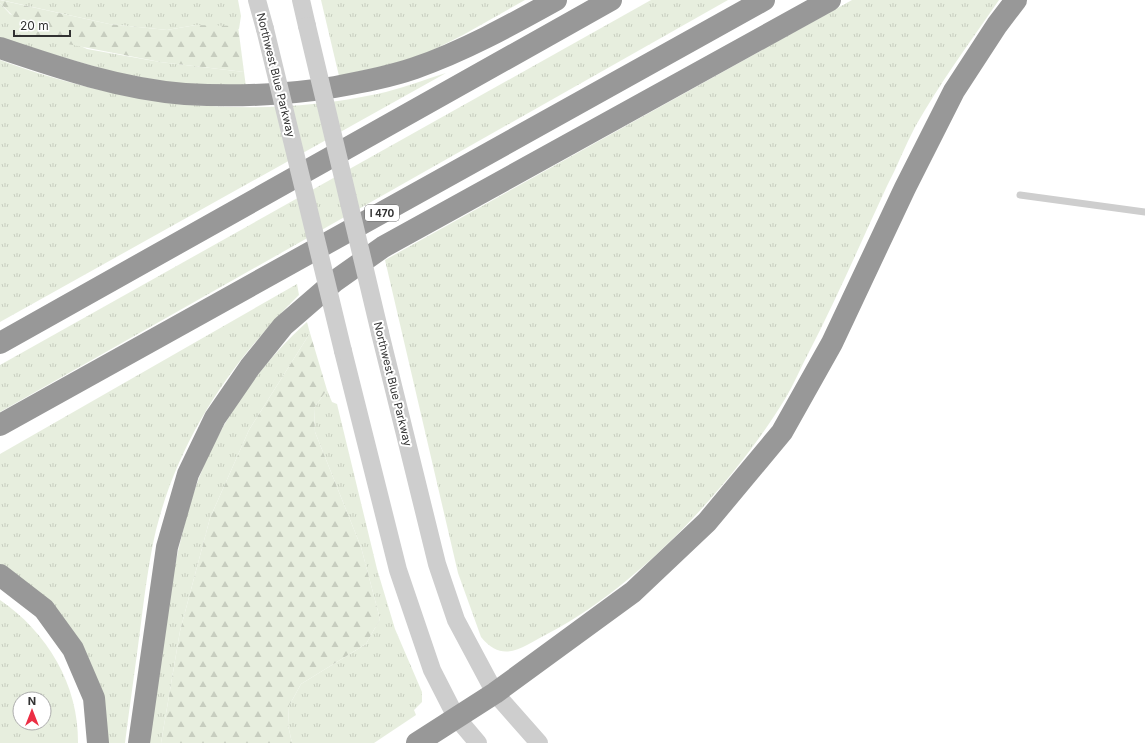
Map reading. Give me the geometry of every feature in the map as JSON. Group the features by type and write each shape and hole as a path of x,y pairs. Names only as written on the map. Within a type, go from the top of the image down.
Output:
{"highway":[{"path":"0,48 52,66 120,83 184,94 250,95 309,91 368,81 414,68 455,52 556,0"},
{"path":"0,343 611,0"},
{"name":"I 470","path":"0,425 764,0"},
{"path":"139,743 167,547 188,474 215,418 250,367 283,326 335,281 383,247 830,0"},
{"path":"417,743 495,693 633,592 707,522 782,432 832,343 902,195 954,91 997,25 1016,0"},
{"path":"0,575 44,609 73,649 94,698 98,743"}],"street":[{"name":"Northwest Blue Parkway","path":"257,0 398,570 432,670 456,717 478,743"},
{"name":"Northwest Blue Parkway","path":"301,0 380,334 437,564 456,620 495,693 539,743"}],"lane":[{"path":"1020,195 1145,212"}],"green space":[{"path":"0,0 109,24 167,30 196,25 238,26 244,72 160,62 47,40 27,30 0,3"},
{"path":"1,0 238,0 241,16 239,29 196,25 167,30 109,24"},
{"path":"321,0 525,0 463,35 427,53 396,63 339,76"},
{"path":"651,0 728,0 0,412 0,365"},
{"path":"852,0 999,0 945,79 915,127 849,270 785,399 739,465 681,530 649,561 616,589 583,613 531,643 514,650 498,650 489,645 481,637 458,573 385,260"},
{"path":"0,3 10,14 87,49 160,62 244,72 246,87 179,84 117,73 0,39"},
{"path":"0,60 92,88 139,98 186,104 234,107 281,106 329,102 386,92 446,73 0,322"},
{"path":"297,284 299,295 252,346 211,402 179,463 166,496 151,553 125,743 105,743 100,705 0,566 0,454"},
{"path":"307,322 310,333 249,430 210,518 180,631 161,743 147,743 177,556 184,525 202,471 212,447 239,401 271,359"},
{"path":"310,333 327,390 314,408 315,432 361,547 380,619 366,644 301,684 289,706 288,725 292,743 161,743 180,631 210,518 249,430"},
{"path":"327,390 332,402 337,404 377,569 395,629 422,692 422,702 414,710 416,715 374,743 292,743 288,725 289,706 301,684 366,644 380,619 361,547 315,432 314,408"},
{"path":"0,600 17,613 32,628 46,644 57,662 73,701 77,722 78,743 0,743"}]}
